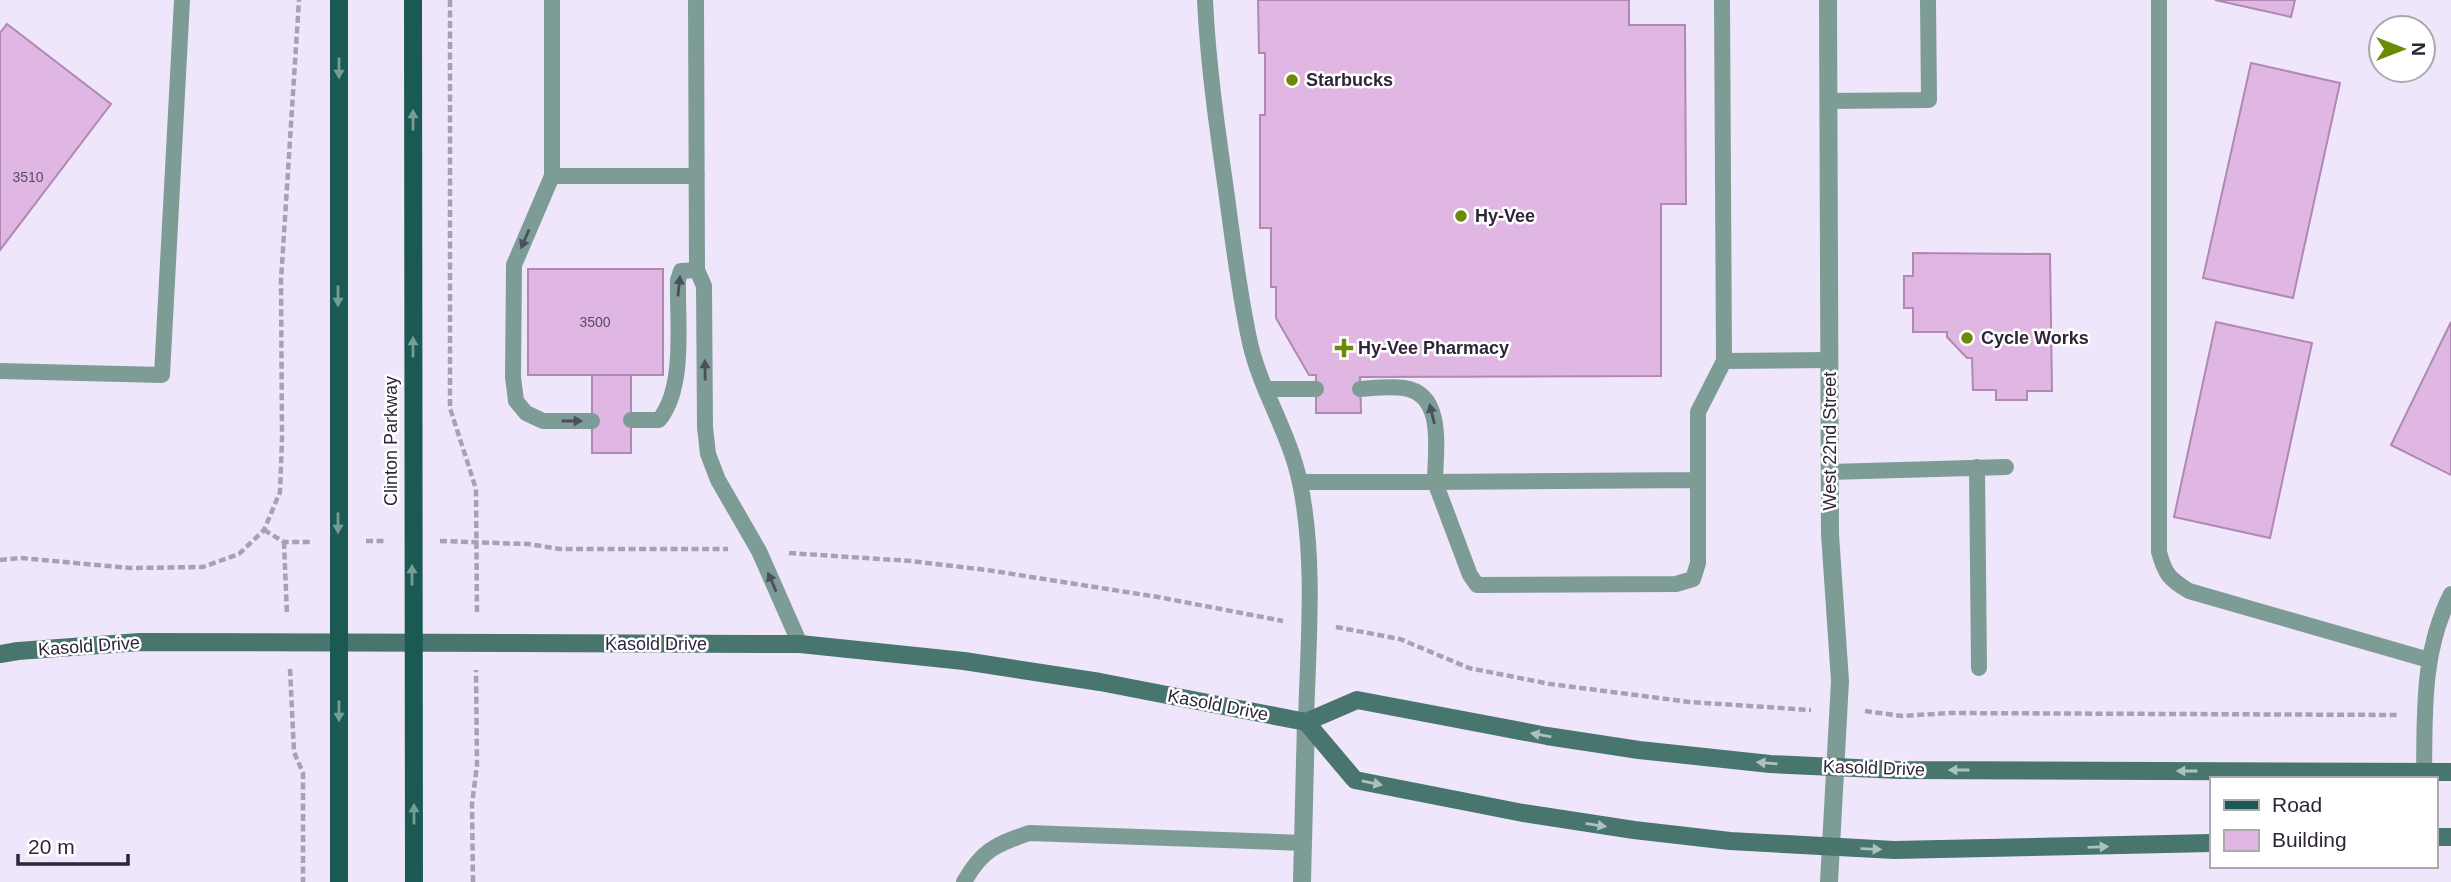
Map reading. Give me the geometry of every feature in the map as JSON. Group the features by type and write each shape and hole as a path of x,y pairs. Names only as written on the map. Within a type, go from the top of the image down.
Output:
{"main road":[{"path":"339,0 339,882"},
{"name":"Clinton Parkway","path":"413,0 414,882"},
{"name":"Kasold Drive","path":"0,654 18,650 140,642 800,644 964,661 1045,673 1306,722 1357,700 1547,736 1639,750 1770,764 1899,770 2424,775 2451,772"},
{"path":"1306,722 1355,780 1522,813 1634,831 1730,841 1894,850 2210,844"}],"street":[{"name":"West 22nd Street","path":"1828,0 1830,534 1840,681 1829,882"},
{"path":"1302,882 1306,722"}],"lane":[{"path":"0,371 162,375 182,0"},
{"path":"552,0 552,176 514,265 513,377 516,401 526,413 542,421 592,421"},
{"path":"696,0 697,270 704,286 705,427 708,454 727,498 759,551 800,644"},
{"path":"1205,0 1209,67 1250,345 1285,433 1300,482 1309,549 1306,722"},
{"path":"1360,388 1403,388 1418,392 1430,404 1435,420 1435,482 1470,575 1477,585 1676,584 1693,579 1698,563 1698,412 1724,361 1722,0"},
{"path":"1828,101 1929,100 1928,0"},
{"path":"2159,0 2159,552 2164,569 2172,581 2189,591 2429,660"},
{"path":"552,176 697,176"},
{"path":"631,420 659,420 667,410 677,372 678,280 681,271 697,270"},
{"path":"1724,361 1829,360"},
{"path":"1266,389 1316,389"},
{"path":"1977,467 1979,668"},
{"path":"1830,472 2006,467"},
{"path":"1300,482 1698,480"},
{"path":"2424,775 2424,691 2429,660 2451,594"},
{"path":"964,882 974,863 997,844 1028,833 1303,844"}],"path":[{"path":"0,560 21,558 130,568 203,567 239,554 264,530 279,492 282,438 281,280 299,0"},
{"path":"450,0 450,408 475,489 477,551"},
{"path":"264,530 284,542 477,541 560,549 759,551 911,561 1158,597 1260,618"},
{"path":"1344,628 1400,639 1468,668 1550,684 1690,702 1796,710 1880,712 1902,716 1950,713 2424,715"},
{"path":"473,882 472,804 477,765 475,736"},
{"path":"294,752 303,773 303,882"}],"building":[{"name":"Hy-Vee","path":"1258,0 1629,0 1629,25 1685,25 1686,204 1661,204 1661,376 1360,377 1361,413 1316,413 1316,375 1309,375 1276,318 1276,287 1271,287 1271,228 1260,228 1260,115 1265,115 1265,53 1259,53"},
{"path":"2215,0 2295,0 2291,17"},
{"path":"7,24 111,104 0,250 0,33"},
{"path":"2251,63 2340,83 2293,298 2203,278"},
{"path":"1913,253 2050,254 2052,391 2027,391 2027,400 1996,400 1996,390 1973,390 1972,358 1967,358 1947,337 1947,332 1913,332 1913,308 1904,308 1904,276 1913,276"},
{"path":"528,269 663,269 663,375 528,375"},
{"path":"2216,322 2312,343 2270,538 2174,517"},
{"path":"2451,322 2451,475 2391,445"},
{"path":"592,375 631,375 631,453 592,453"}],"place":[{"name":"Starbucks","path":"1292,80"},
{"name":"Hy-Vee","path":"1461,216"},
{"name":"Cycle Works","path":"1967,338"},
{"name":"Hy-Vee Pharmacy","path":"1344,348"}]}
